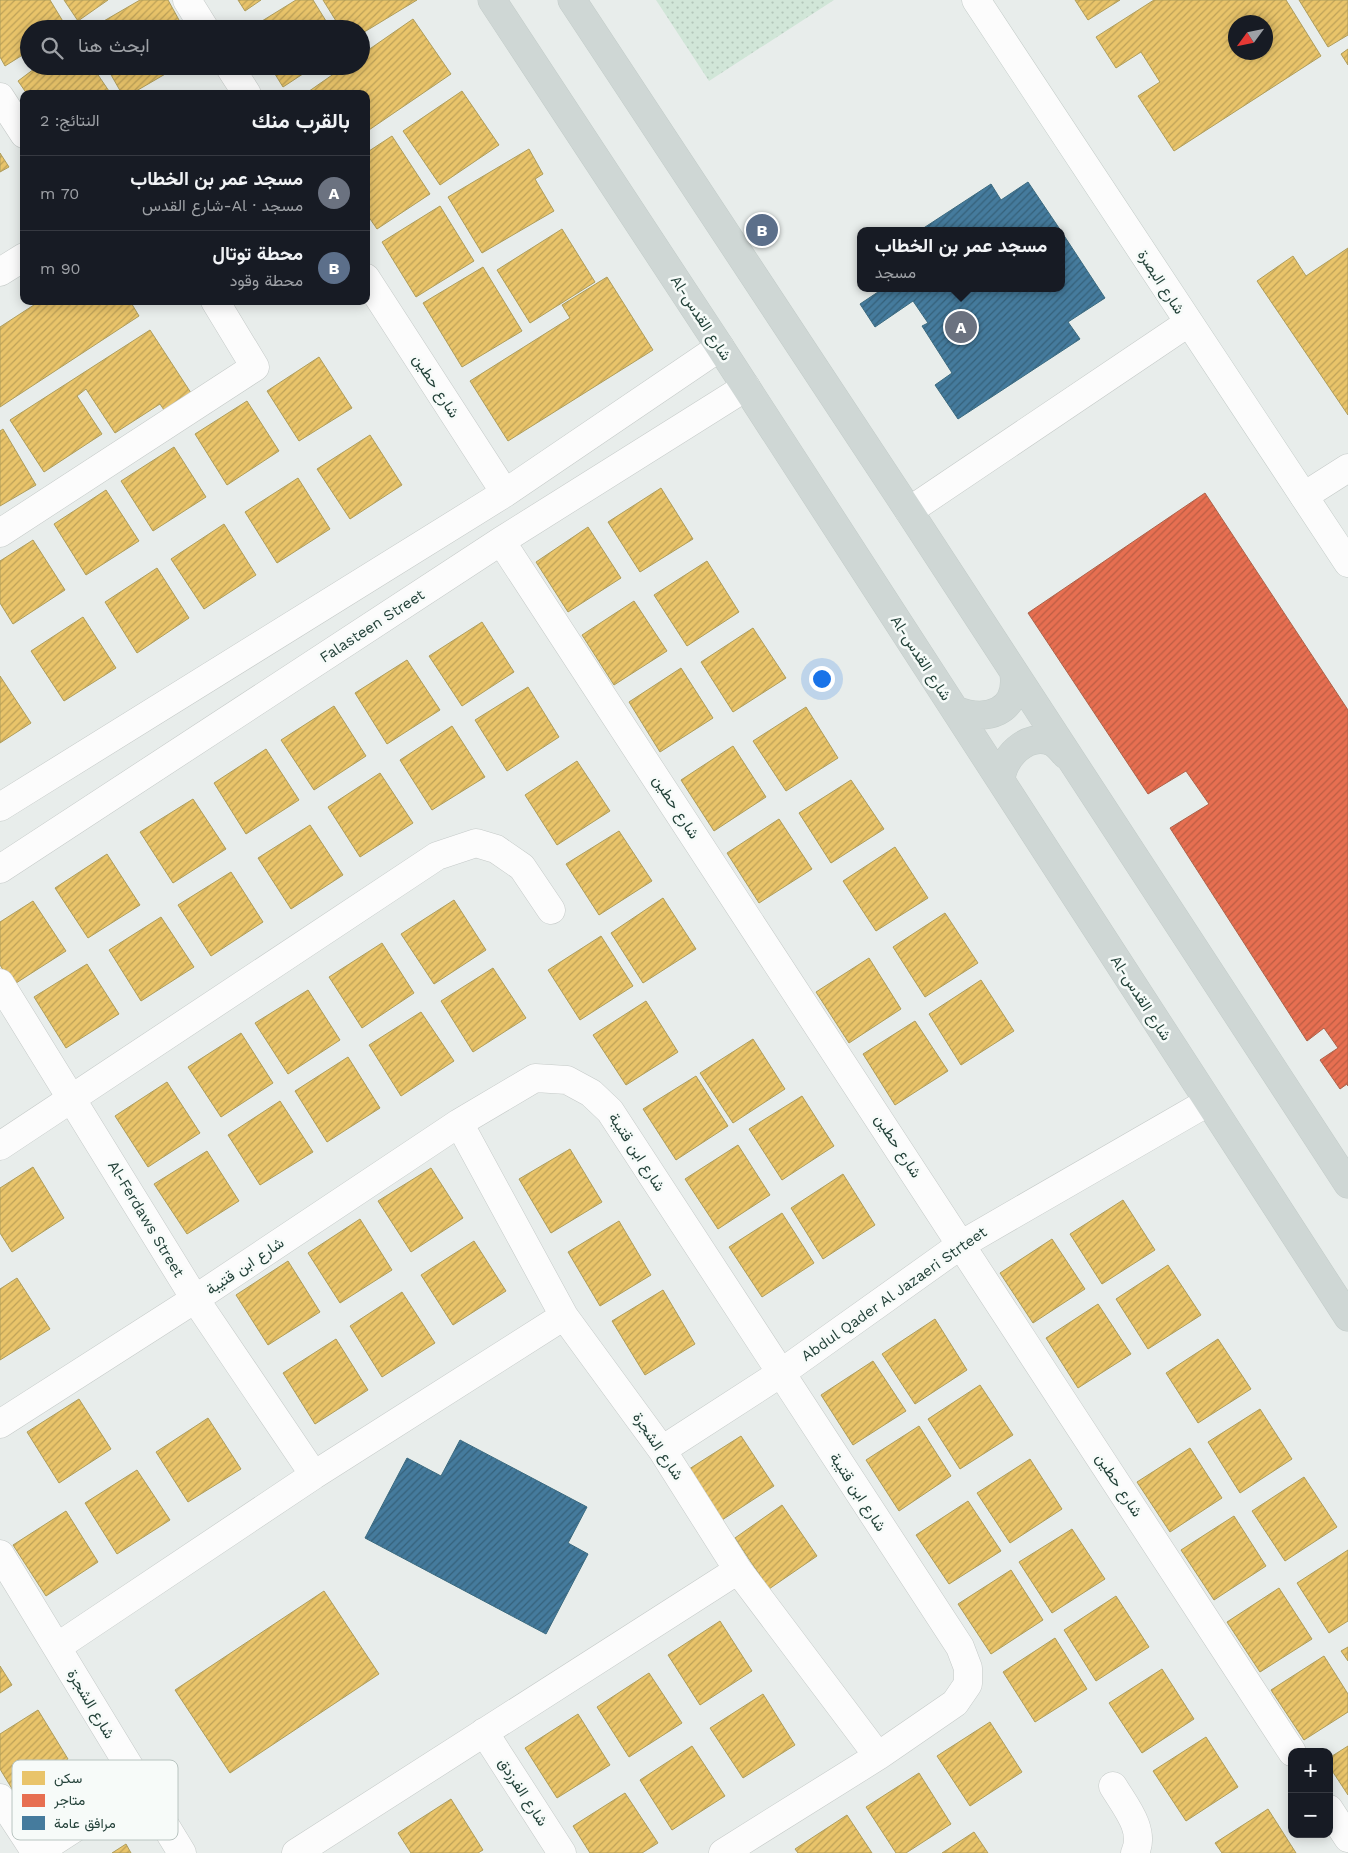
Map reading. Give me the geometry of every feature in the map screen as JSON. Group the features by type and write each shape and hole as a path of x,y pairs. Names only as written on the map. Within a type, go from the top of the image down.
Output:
{"main road":[{"name":"Al-شارع القدس","path":"492,0 746,387 1348,1317"},
{"path":"572,0 909,511 1066,755 1348,1184"},
{"path":"955,710 972,716 980,716 993,713 1004,707 1013,698 1014,674"},
{"path":"1001,781 1001,771 1005,762 1026,744 1051,742 1066,755"}],"street":[{"path":"187,0 199,20"},
{"name":"شارع البصرة","path":"976,0 1348,563"},
{"path":"235,75 245,90"},
{"path":"0,97 20,128"},
{"path":"0,272 20,260"},
{"name":"شارع حطين","path":"370,284 505,493"},
{"path":"0,533 255,367 217,305"},
{"path":"909,511 1188,323"},
{"path":"0,807 505,493 720,347"},
{"name":"Falasteen Street","path":"0,869 501,541 746,387"},
{"path":"1304,496 1348,468"},
{"name":"شارع حطين","path":"501,541 962,1244 1289,1748"},
{"path":"0,1146 437,856 476,843 496,849 522,867 550,910"},
{"name":"Al-Ferdaws Street","path":"0,983 195,1299 314,1475"},
{"name":"شارع ابن قتيبة","path":"0,1424 195,1299 459,1123 535,1078 567,1080 591,1093 610,1111 960,1647 968,1668 968,1684 955,1702 878,1756"},
{"name":"Abdul Qader Al Jazaeri Strteet","path":"662,1450 781,1373 962,1244 1208,1102"},
{"name":"شارع الشجرة","path":"459,1123 564,1316 662,1450 738,1570 878,1756"},
{"path":"57,1647 314,1475 564,1316"},
{"name":"شارع الشجرة","path":"0,1554 126,1760"},
{"path":"296,1853 738,1570"},
{"name":"شارع الفرزدق","path":"484,1732 562,1853"},
{"path":"722,1853 878,1756"},
{"path":"1113,1786 1138,1834 1138,1845 1134,1853"},
{"path":"0,1798 12,1816"},
{"path":"1333,1815 1348,1838"},
{"path":"27,1840 36,1853 56,1840"},
{"name":"شارع الشجرة","path":"174,1840 182,1853"}],"green space":[{"path":"656,0 834,0 709,81"}],"building: سكن":[{"path":"0,0 50,0 62,20 20,20 20,57 5,66 0,57"},
{"path":"64,0 108,0 79,20 77,20"},
{"path":"140,0 168,0 179,20 106,20"},
{"path":"238,0 261,0 245,11"},
{"path":"296,0 313,0 325,20 264,20"},
{"path":"323,0 417,0 370,29 370,20 335,20"},
{"path":"1075,0 1120,0 1088,20"},
{"path":"1154,0 1286,0 1321,56 1174,151 1138,96 1160,82 1141,52 1116,68 1096,37"},
{"path":"1299,0 1348,0 1348,35 1328,47"},
{"path":"413,19 451,74 370,129 370,90 311,90 332,75 370,75 370,49"},
{"path":"1348,49 1348,65 1341,54"},
{"path":"26,75 98,75 108,90 24,90 18,81"},
{"path":"111,75 164,75 138,90 120,90"},
{"path":"276,75 301,75 283,87"},
{"path":"462,91 499,145 440,185 403,131"},
{"path":"392,136 430,194 377,229 370,219 370,150"},
{"path":"529,149 543,174 535,179 554,211 482,253 448,197"},
{"path":"0,153 9,167 0,172"},
{"path":"440,206 474,261 416,297 382,242"},
{"path":"562,229 595,282 530,323 497,270"},
{"path":"1348,248 1348,415 1257,281 1293,256 1306,276"},
{"path":"483,267 522,331 462,367 423,303"},
{"path":"607,277 653,350 508,441 470,381 570,318 562,305"},
{"path":"34,305 132,305 139,316 0,407 0,327"},
{"path":"150,330 193,396 166,413 160,404 115,433 86,389 77,396 102,434 44,472 10,420"},
{"path":"319,357 352,408 299,441 267,391"},
{"path":"247,401 279,451 227,485 195,434"},
{"path":"3,429 36,485 0,506 0,431"},
{"path":"370,435 402,485 350,519 317,469"},
{"path":"174,447 206,497 153,531 121,481"},
{"path":"298,478 330,529 277,563 245,512"},
{"path":"661,488 693,539 640,572 608,522"},
{"path":"106,490 139,541 86,575 54,524"},
{"path":"224,524 256,575 204,609 171,559"},
{"path":"588,527 621,578 568,612 536,562"},
{"path":"33,540 65,590 13,624 0,603 0,561"},
{"path":"707,561 739,612 687,646 654,595"},
{"path":"157,568 189,618 137,653 105,602"},
{"path":"634,601 667,651 614,685 582,635"},
{"path":"83,617 116,668 64,701 31,651"},
{"path":"482,622 514,672 462,706 429,656"},
{"path":"753,628 786,678 733,712 701,662"},
{"path":"407,660 440,710 387,744 355,693"},
{"path":"681,668 713,718 660,752 629,702"},
{"path":"0,676 31,723 0,743"},
{"path":"528,687 559,737 507,771 475,720"},
{"path":"334,706 366,756 314,790 281,740"},
{"path":"806,707 838,758 786,791 753,741"},
{"path":"452,726 485,777 432,810 400,760"},
{"path":"733,746 766,797 714,831 681,780"},
{"path":"266,749 299,800 246,834 214,783"},
{"path":"577,761 610,811 557,845 525,795"},
{"path":"380,773 413,823 360,857 328,807"},
{"path":"851,780 884,829 831,863 799,813"},
{"path":"193,799 226,849 173,883 140,832"},
{"path":"779,819 812,869 759,903 727,853"},
{"path":"310,825 343,875 291,909 258,858"},
{"path":"619,831 652,881 599,915 566,864"},
{"path":"895,847 928,898 876,931 843,881"},
{"path":"107,854 140,905 88,938 55,888"},
{"path":"231,872 263,922 211,956 178,905"},
{"path":"663,898 696,949 643,983 611,933"},
{"path":"454,900 486,950 434,984 401,934"},
{"path":"33,901 66,951 13,985 0,965 0,922"},
{"path":"945,913 978,963 925,997 893,947"},
{"path":"161,917 194,967 141,1001 109,950"},
{"path":"601,936 633,986 580,1020 548,970"},
{"path":"382,943 414,993 362,1028 329,977"},
{"path":"869,958 901,1009 849,1043 816,992"},
{"path":"87,964 119,1014 66,1048 34,997"},
{"path":"493,968 526,1018 473,1052 441,1001"},
{"path":"981,980 1014,1031 961,1065 929,1014"},
{"path":"308,990 340,1040 288,1074 255,1023"},
{"path":"646,1001 678,1052 626,1085 593,1035"},
{"path":"421,1012 454,1061 401,1096 369,1045"},
{"path":"915,1021 948,1071 895,1105 863,1054"},
{"path":"241,1033 273,1083 221,1117 188,1067"},
{"path":"753,1039 785,1089 733,1123 700,1073"},
{"path":"348,1057 380,1108 327,1142 295,1091"},
{"path":"696,1076 728,1126 676,1160 643,1109"},
{"path":"167,1082 200,1133 148,1167 115,1116"},
{"path":"802,1096 834,1146 782,1180 749,1129"},
{"path":"280,1101 313,1152 260,1185 228,1135"},
{"path":"738,1145 770,1195 718,1229 685,1179"},
{"path":"570,1149 602,1202 551,1233 519,1179"},
{"path":"207,1151 239,1201 187,1234 154,1184"},
{"path":"33,1167 64,1218 12,1252 0,1233 0,1188"},
{"path":"431,1168 463,1218 411,1252 378,1201"},
{"path":"843,1174 875,1225 823,1259 791,1208"},
{"path":"1123,1200 1155,1250 1102,1284 1070,1234"},
{"path":"782,1213 814,1263 762,1297 729,1247"},
{"path":"360,1219 392,1270 340,1303 308,1253"},
{"path":"619,1221 651,1275 600,1306 568,1252"},
{"path":"1052,1239 1085,1289 1033,1323 1000,1273"},
{"path":"474,1241 506,1291 453,1325 421,1275"},
{"path":"288,1261 320,1312 268,1345 236,1295"},
{"path":"1168,1265 1201,1315 1148,1349 1116,1299"},
{"path":"17,1278 50,1329 0,1360 0,1289"},
{"path":"663,1290 695,1344 645,1375 612,1321"},
{"path":"402,1292 435,1343 382,1377 350,1326"},
{"path":"1098,1304 1131,1354 1078,1388 1046,1338"},
{"path":"935,1319 967,1370 915,1404 882,1354"},
{"path":"336,1339 368,1390 315,1424 283,1373"},
{"path":"1218,1339 1251,1389 1198,1423 1166,1373"},
{"path":"873,1361 906,1411 853,1445 821,1395"},
{"path":"980,1385 1013,1435 960,1469 928,1419"},
{"path":"79,1399 111,1449 59,1483 27,1432"},
{"path":"1260,1409 1292,1459 1240,1493 1208,1442"},
{"path":"208,1418 241,1469 188,1502 156,1452"},
{"path":"919,1426 951,1476 899,1511 866,1460"},
{"path":"741,1436 774,1486 719,1522 686,1471"},
{"path":"1190,1448 1222,1498 1170,1532 1137,1482"},
{"path":"1030,1459 1062,1509 1010,1543 977,1493"},
{"path":"137,1470 170,1520 117,1554 85,1503"},
{"path":"1304,1477 1337,1527 1285,1561 1252,1511"},
{"path":"968,1501 1001,1551 949,1584 916,1535"},
{"path":"782,1505 817,1556 769,1589 735,1538"},
{"path":"66,1511 98,1562 46,1596 13,1545"},
{"path":"1234,1516 1266,1566 1214,1600 1181,1550"},
{"path":"1072,1529 1105,1579 1052,1613 1019,1562"},
{"path":"1348,1550 1348,1621 1329,1633 1297,1583"},
{"path":"1011,1570 1043,1620 991,1654 958,1604"},
{"path":"1279,1588 1312,1639 1260,1672 1227,1622"},
{"path":"324,1591 379,1674 230,1773 175,1690"},
{"path":"1116,1596 1149,1647 1096,1681 1064,1630"},
{"path":"720,1621 752,1671 700,1705 668,1655"},
{"path":"1055,1638 1087,1689 1035,1722 1003,1672"},
{"path":"1348,1647 1348,1661 1341,1651"},
{"path":"1324,1656 1348,1694 1348,1712 1304,1740 1271,1690"},
{"path":"0,1666 12,1685 0,1693"},
{"path":"1162,1669 1194,1719 1142,1753 1109,1703"},
{"path":"649,1673 682,1723 629,1757 597,1707"},
{"path":"763,1694 795,1745 743,1778 710,1728"},
{"path":"38,1710 68,1759 12,1760 12,1789 0,1769 0,1734"},
{"path":"578,1714 610,1765 557,1798 525,1748"},
{"path":"990,1722 1022,1772 970,1806 937,1756"},
{"path":"1206,1737 1238,1787 1186,1821 1153,1771"},
{"path":"692,1746 725,1796 672,1830 640,1780"},
{"path":"1348,1746 1348,1795 1333,1772 1333,1755"},
{"path":"919,1773 951,1824 906,1853 896,1853 866,1807"},
{"path":"625,1793 658,1843 642,1853 590,1853 573,1826"},
{"path":"451,1799 483,1850 478,1853 411,1853 398,1833"},
{"path":"1268,1809 1296,1853 1222,1853 1215,1843"},
{"path":"847,1815 872,1853 798,1853 795,1849"},
{"path":"974,1832 988,1853 942,1853"},
{"path":"126,1844 131,1853 112,1853"}],"building: متاجر":[{"path":"1205,493 1348,710 1348,1086 1347,1084 1340,1089 1320,1060 1338,1048 1324,1028 1307,1041 1170,828 1209,804 1186,771 1148,794 1028,613"}],"building: مرافق عامة":[{"path":"1028,182 1058,227 925,227 991,184 1001,200"},
{"path":"1065,237 1105,298 1068,322 1080,339 958,419 935,385 952,373 922,326 928,323 913,301 875,327 860,304 878,292 1065,292"},
{"path":"460,1440 587,1507 568,1543 588,1554 546,1634 365,1538 407,1458 441,1476"}],"place":[{"name":"محطة توتال","path":"762,230"},
{"name":"مسجد عمر بن الخطاب","path":"961,327"}]}
